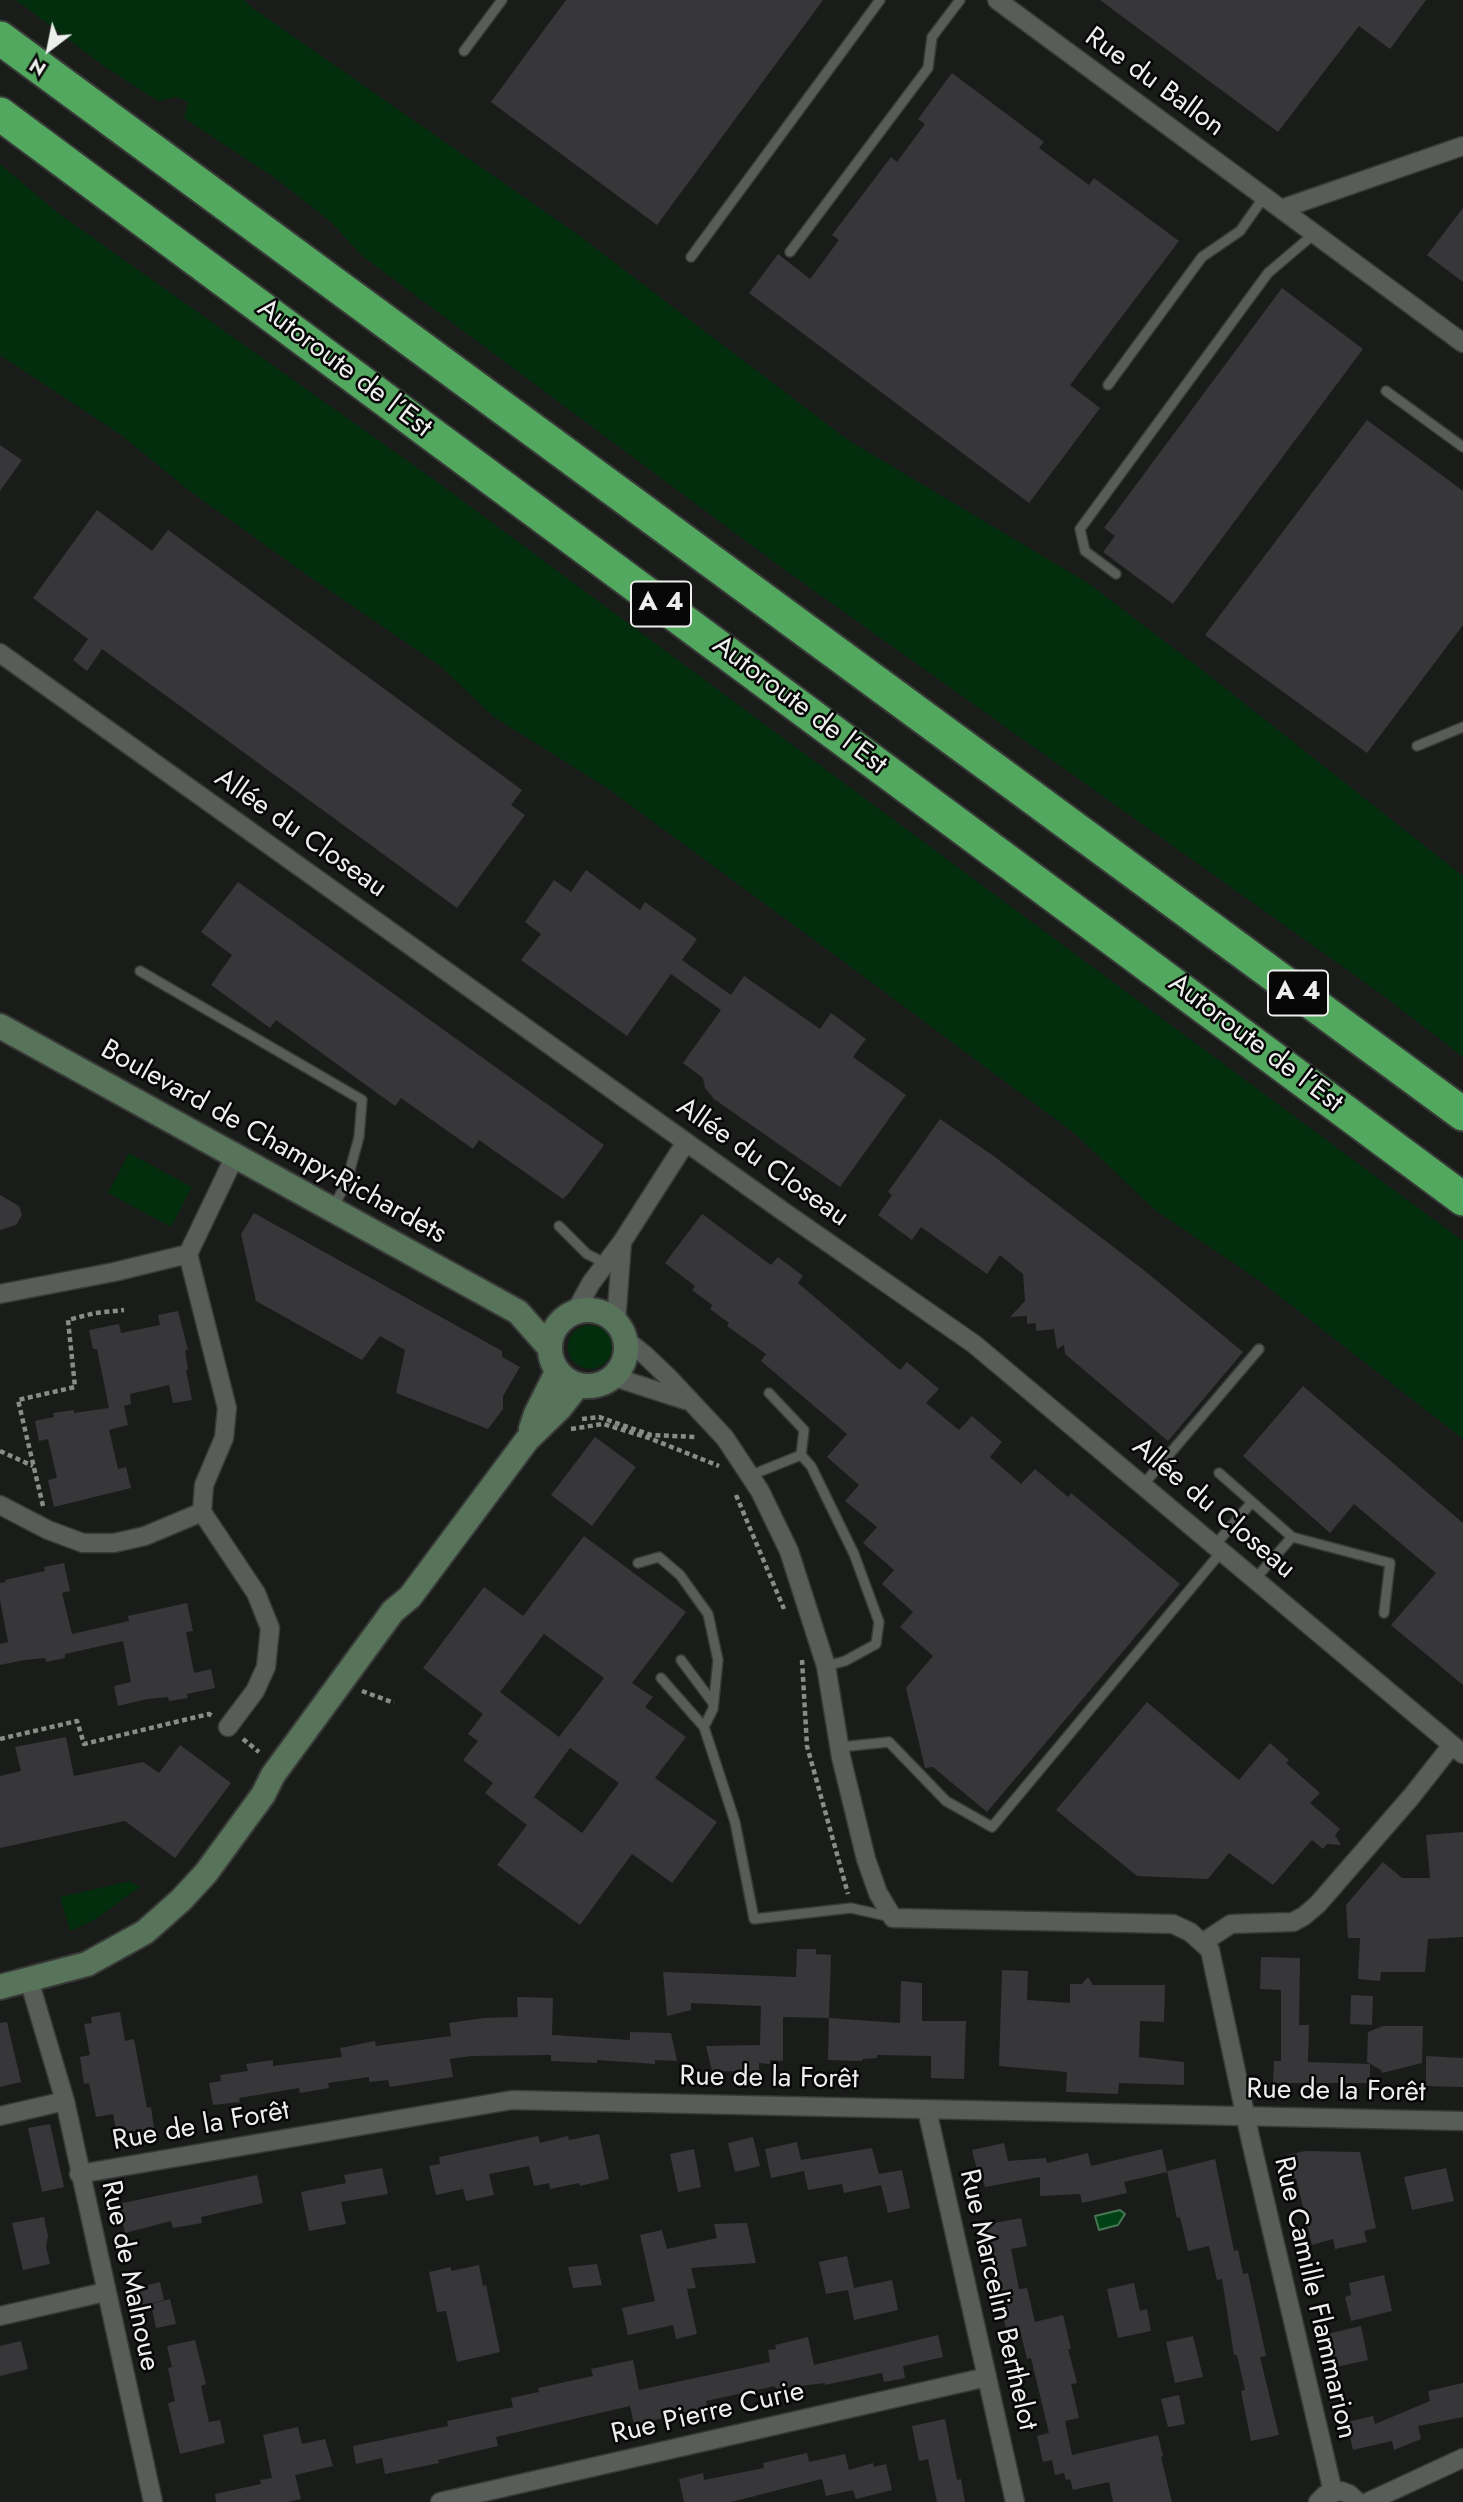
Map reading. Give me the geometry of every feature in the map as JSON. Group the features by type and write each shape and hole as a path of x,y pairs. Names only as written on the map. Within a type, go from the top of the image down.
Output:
{"highway":[{"name":"A 4","path":"0,38 1463,1114"},
{"name":"Autoroute de l’Est","path":"0,114 1463,1199"}],"street":[{"name":"Rue du Ballon","path":"997,0 1463,344"},
{"path":"1281,209 1463,146"},
{"name":"Allée du Closeau","path":"0,653 974,1344 1457,1750"},
{"name":"Boulevard de Champy-Richardets","path":"0,1026 517,1312 549,1347"},
{"path":"622,1242 621,1331 625,1360 614,1377 603,1384 590,1387 567,1379 553,1364 549,1347 553,1331 569,1315 622,1242 687,1142"},
{"path":"228,1727 255,1691 266,1667 270,1628 256,1593 202,1512 204,1485 224,1438 227,1409 188,1254 235,1157"},
{"path":"0,1294 114,1272 188,1254"},
{"path":"569,1315 590,1310 599,1311 621,1331 725,1438 760,1491 789,1551 826,1667 840,1747 866,1858 878,1893 893,1918 1172,1924 1190,1931 1202,1942 1231,1924 1293,1922 1318,1904 1411,1797 1457,1750"},
{"name":"Boulevard de Champy-Richardets","path":"517,1312 569,1315"},
{"path":"614,1377 689,1402"},
{"path":"1,1982 29,1980 87,1964 145,1932 181,1900 206,1873 263,1795 280,1781 402,1618 410,1597 527,1440 551,1416 567,1379"},
{"path":"0,1505 49,1531 83,1543 114,1543 145,1536 202,1512"},
{"name":"Rue Camille Flammarion","path":"1202,1942 1210,1950 1326,2497"},
{"name":"Rue de Malnoue","path":"29,1980 65,2101 153,2502"},
{"name":"Rue de la Forêt","path":"79,2174 512,2100 1463,2121"},
{"path":"0,2116 65,2101"},
{"name":"Rue Marcelin Berthelot","path":"927,2110 1015,2502"},
{"path":"0,2316 105,2292"},
{"name":"Rue Pierre Curie","path":"440,2502 987,2377"},
{"path":"1368,2502 1463,2458"},
{"path":"1326,2497 1349,2494 1358,2502"}],"lane":[{"path":"464,51 502,0"},
{"path":"691,257 880,0"},
{"path":"790,252 928,68 932,37 960,0"},
{"path":"1108,385 1202,257 1240,231 1264,197"},
{"path":"1116,574 1084,551 1080,529 1268,273 1314,234"},
{"path":"1386,391 1463,447"},
{"path":"1416,746 1463,727"},
{"path":"140,971 362,1100 359,1137 347,1181 332,1210"},
{"path":"559,1226 587,1254 605,1263"},
{"path":"1143,1485 1259,1349"},
{"path":"769,1393 804,1430 802,1455 811,1466 854,1554 879,1622 876,1644 845,1661 826,1667"},
{"path":"749,1476 802,1455"},
{"path":"1219,1472 1292,1537 1390,1563 1384,1613"},
{"path":"840,1747 889,1742 946,1801 992,1827 1218,1548 1252,1502"},
{"path":"1255,1579 1292,1537"},
{"path":"638,1563 659,1557 680,1575 708,1614 718,1660 713,1703 704,1727"},
{"path":"681,1660 713,1703"},
{"path":"661,1678 704,1727 735,1822 754,1919 851,1908 893,1918"}],"path":[{"path":"49,1531 18,1400 75,1387 68,1320 95,1312 124,1310"},
{"path":"571,1417 599,1417 651,1435 725,1438"},
{"path":"562,1423 573,1429 603,1424 637,1434 718,1465 723,1473"},
{"path":"0,1451 34,1466"},
{"path":"731,1486 786,1612"},
{"path":"801,1650 807,1746 851,1908"},
{"path":"358,1690 394,1703"},
{"path":"0,1739 77,1721 84,1744 209,1714 259,1752"}],"shaded area":[{"path":"16,0 244,0 577,234 848,440 1088,583 1463,876 1463,1057 1381,994 782,568 361,255 331,222 275,178 184,118 188,102 177,97 158,101 105,67"},
{"path":"0,164 58,213 436,481 1463,1241 1463,1439 1260,1281 1155,1210 1074,1133 859,973 607,788 494,717 439,665 191,492 121,435 0,355"},
{"path":"129,1153 192,1187 171,1227 108,1193"},
{"path":"590,1325 605,1332 612,1347 605,1362 590,1369 575,1362 568,1347 575,1332"},
{"path":"130,1881 140,1887 93,1921 70,1931 60,1897"},
{"path":"1120,2210 1125,2214 1118,2225 1099,2230 1095,2216"}],"building":[{"path":"566,0 823,0 657,225 491,102"},
{"path":"1100,0 1426,0 1390,49 1359,26 1278,132"},
{"path":"952,73 1044,142 1039,148 1089,185 1094,178 1179,241 1070,385 1100,408 1029,503 749,293 778,254 810,279 839,240 832,235 891,157 897,162 925,124 918,119"},
{"path":"1463,208 1463,282 1427,255"},
{"path":"1282,288 1363,349 1173,604 1103,552 1115,536 1104,528"},
{"path":"1367,420 1463,491 1463,625 1367,753 1205,635"},
{"path":"0,445 22,460 0,491"},
{"path":"97,510 152,551 168,530 522,790 511,805 525,815 457,908 102,649 87,671 73,660 88,639 33,598"},
{"path":"586,870 640,910 645,902 697,939 682,960 731,995 744,976 820,1029 831,1013 866,1039 853,1057 906,1095 840,1187 714,1099 705,1088 703,1078 683,1063 721,1010 671,974 627,1036 521,960 541,934 525,922 554,880 571,892"},
{"path":"238,882 604,1145 569,1193 563,1199 479,1140 473,1149 401,1098 395,1106 276,1020 270,1028 211,985 232,955 201,932"},
{"path":"940,1119 995,1157 1145,1271 1243,1352 1168,1441 1065,1354 1064,1345 1057,1349 1054,1329 1036,1331 1036,1323 1027,1324 1027,1316 1010,1317 1025,1301 1023,1274 1000,1255 987,1274 921,1227 912,1240 878,1215 892,1195 888,1192"},
{"path":"0,1195 19,1206 22,1215 16,1225 0,1230"},
{"path":"254,1213 502,1351 502,1357 520,1367 503,1396 503,1409 488,1429 396,1393 405,1350 380,1336 362,1360 256,1301 241,1234"},
{"path":"702,1214 771,1265 778,1257 803,1276 798,1283 900,1370 907,1362 939,1389 926,1403 959,1430 972,1416 1002,1442 990,1457 1021,1484 1035,1469 1068,1497 1071,1493 1180,1584 987,1812 933,1767 925,1768 906,1688 933,1656 900,1627 913,1612 882,1584 894,1570 863,1543 877,1527 845,1501 859,1485 827,1457 847,1434 761,1361 766,1354 727,1326 729,1323 710,1309 712,1305 692,1290 695,1286 665,1263"},
{"path":"178,1311 188,1350 185,1350 186,1370 192,1400 173,1403 169,1385 130,1394 131,1404 124,1406 128,1425 109,1430 118,1469 126,1467 131,1488 54,1507 48,1480 57,1478 48,1439 39,1441 35,1421 54,1417 53,1413 109,1408 97,1349 93,1349 89,1330 119,1324 121,1333 160,1325 158,1315"},
{"path":"1303,1386 1463,1523 1463,1685 1391,1625 1436,1573 1354,1504 1330,1533 1243,1456"},
{"path":"595,1437 636,1467 592,1526 551,1495"},
{"path":"584,1536 686,1612 632,1683 653,1697 645,1707 686,1737 655,1778 717,1822 672,1883 632,1854 580,1925 497,1865 527,1825 485,1793 493,1783 463,1760 478,1741 468,1734 483,1714 423,1668 484,1587 523,1616","holes":["544,1634 604,1678 559,1737 500,1692","570,1748 619,1783 582,1833 534,1797"]},
{"path":"64,1563 70,1591 62,1593 72,1634 129,1621 128,1616 187,1603 193,1631 186,1632 194,1673 211,1669 215,1688 187,1694 188,1698 169,1701 168,1697 147,1699 118,1706 114,1686 131,1682 123,1641 65,1654 65,1658 46,1662 45,1658 0,1665 0,1644 8,1642 0,1600 0,1583 45,1571 44,1567"},
{"path":"1147,1702 1239,1780 1270,1743 1289,1760 1286,1763 1320,1793 1310,1803 1340,1829 1335,1835 1341,1845 1327,1844 1323,1849 1312,1840 1273,1885 1229,1853 1208,1879 1137,1876 1056,1810"},
{"path":"66,1737 74,1776 143,1762 159,1773 180,1745 231,1783 175,1858 125,1821 0,1848 0,1776 21,1771 15,1747"},
{"path":"1463,1832 1463,1937 1428,1939 1425,1972 1381,1972 1380,1981 1358,1979 1360,1938 1348,1938 1346,1905 1383,1862 1402,1878 1430,1878 1426,1835"},
{"path":"797,1949 816,1949 816,1954 831,1955 829,2018 783,2017 783,2061 759,2063 759,2072 712,2071 706,2046 760,2045 761,2006 691,2003 691,2010 667,2016 663,1972 796,1977"},
{"path":"1261,1957 1300,1958 1299,2025 1309,2025 1308,2062 1370,2064 1370,2083 1273,2083 1274,2061 1281,2061 1281,1990 1260,1989"},
{"path":"1002,1970 1028,1971 1027,2000 1070,2003 1070,1984 1082,1984 1088,1977 1093,1985 1165,1985 1164,2022 1140,2021 1139,2057 1184,2062 1184,2085 1119,2083 1118,2094 1066,2092 1067,2072 999,2066"},
{"path":"901,1981 922,1983 922,2021 966,2021 964,2079 931,2078 931,2056 877,2055 877,2058 862,2061 828,2060 829,2018 900,2023"},
{"path":"1351,1995 1373,1996 1372,2025 1350,2024"},
{"path":"517,1997 553,1998 552,2035 630,2040 630,2032 671,2033 677,2061 655,2060 655,2064 597,2060 597,2063 551,2061 551,2055 471,2056 450,2059 453,2077 390,2087 388,2080 369,2082 369,2077 328,2083 329,2088 300,2093 299,2088 239,2098 240,2102 213,2105 209,2083 221,2081 220,2075 248,2071 246,2064 273,2060 273,2066 342,2057 340,2048 375,2041 376,2046 451,2036 449,2023 518,2017"},
{"path":"120,2012 125,2041 134,2039 147,2108 151,2107 154,2128 117,2134 113,2114 96,2117 89,2083 84,2084 80,2057 90,2055 84,2024 92,2023 91,2017"},
{"path":"7,2022 21,2082 0,2087 0,2023"},
{"path":"1383,2026 1423,2026 1422,2063 1382,2073 1367,2062 1368,2032"},
{"path":"1426,2056 1463,2058 1463,2087 1426,2086"},
{"path":"50,2124 64,2187 42,2192 28,2128"},
{"path":"599,2134 609,2179 550,2189 549,2183 534,2186 529,2166 489,2174 494,2195 466,2201 463,2189 436,2195 429,2166 440,2164 439,2157 538,2136 540,2143 568,2136 569,2140"},
{"path":"753,2137 760,2166 735,2172 728,2143"},
{"path":"797,2142 801,2160 872,2148 879,2174 902,2170 910,2208 888,2213 881,2185 844,2193 842,2184 808,2190 804,2171 771,2178 765,2149"},
{"path":"1004,2143 1008,2161 1046,2158 1047,2163 1088,2153 1091,2166 1162,2149 1167,2172 1124,2182 1127,2193 1082,2203 1080,2194 1040,2196 1040,2177 985,2187 981,2173 978,2174 972,2150"},
{"path":"694,2149 701,2187 678,2192 670,2154"},
{"path":"1305,2151 1360,2152 1376,2228 1364,2231 1367,2242 1335,2249 1333,2239 1312,2245 1296,2178 1292,2179 1287,2155"},
{"path":"1215,2159 1234,2251 1238,2250 1243,2274 1248,2273 1266,2356 1260,2357 1279,2435 1251,2441 1241,2391 1245,2390 1237,2355 1234,2355 1222,2279 1217,2280 1209,2246 1188,2251 1180,2217 1177,2218 1167,2171"},
{"path":"382,2168 388,2194 341,2202 346,2224 309,2231 301,2192 346,2183 344,2175"},
{"path":"1446,2168 1454,2201 1412,2210 1404,2177"},
{"path":"257,2175 263,2203 201,2217 202,2223 173,2228 171,2221 125,2233 118,2204"},
{"path":"44,2217 50,2264 23,2270 12,2223"},
{"path":"1021,2218 1027,2246 1011,2249 1019,2289 1027,2288 1035,2322 1063,2315 1071,2349 1068,2349 1077,2383 1071,2384 1079,2418 1065,2421 1072,2455 1158,2435 1172,2502 1113,2502 1109,2482 1073,2490 1070,2479 1066,2480 1064,2473 1055,2475 1052,2460 1043,2462 1037,2436 1049,2433 1031,2358 1027,2359 1019,2326 1006,2328 990,2267 984,2225"},
{"path":"747,2223 756,2263 691,2268 696,2288 687,2289 697,2334 676,2339 673,2325 628,2335 622,2308 655,2301 640,2235 662,2230 667,2249 717,2238 714,2224"},
{"path":"847,2256 854,2288 892,2280 898,2310 854,2320 848,2290 826,2294 819,2262"},
{"path":"597,2264 602,2285 573,2288 568,2267"},
{"path":"479,2265 483,2286 486,2285 500,2352 457,2362 446,2311 437,2312 429,2272"},
{"path":"1384,2275 1392,2311 1351,2321 1345,2297 1351,2295 1349,2283"},
{"path":"160,2282 164,2300 141,2306 137,2288"},
{"path":"1134,2283 1140,2311 1147,2309 1151,2331 1118,2338 1107,2289"},
{"path":"170,2299 176,2324 156,2328 151,2304"},
{"path":"1361,2326 1368,2360 1336,2367 1327,2334"},
{"path":"938,2335 943,2357 903,2366 905,2378 884,2382 882,2373 825,2385 776,2389 775,2386 706,2401 708,2408 634,2424 630,2406 496,2437 498,2446 438,2460 439,2463 385,2474 382,2458 356,2464 353,2446 448,2426 447,2421 513,2407 511,2398 539,2392 538,2388 593,2376 591,2369 633,2360 639,2390 770,2362 768,2350 776,2349 775,2345 808,2337 814,2365"},
{"path":"1193,2336 1203,2377 1175,2383 1166,2342"},
{"path":"195,2340 206,2384 201,2386 209,2422 220,2420 225,2443 180,2454 168,2403 175,2401 168,2368 172,2367 167,2346"},
{"path":"21,2341 28,2369 0,2376 0,2346"},
{"path":"1463,2383 1463,2417 1418,2426 1421,2439 1394,2450 1392,2441 1353,2450 1347,2422 1373,2416 1375,2424 1430,2401 1428,2391"},
{"path":"1179,2395 1185,2424 1168,2427 1161,2399"},
{"path":"945,2419 957,2480 961,2479 965,2502 937,2502 928,2459 919,2461 912,2426"},
{"path":"298,2427 302,2444 325,2439 333,2466 295,2475 301,2499 288,2502 216,2502 215,2494 261,2484 260,2480 272,2478 263,2435"},
{"path":"807,2453 809,2462 845,2454 849,2470 873,2463 874,2467 886,2464 892,2490 856,2499 853,2490 826,2496 822,2479 731,2502 684,2502 679,2479 703,2473 704,2480 764,2468 763,2463"}]}
